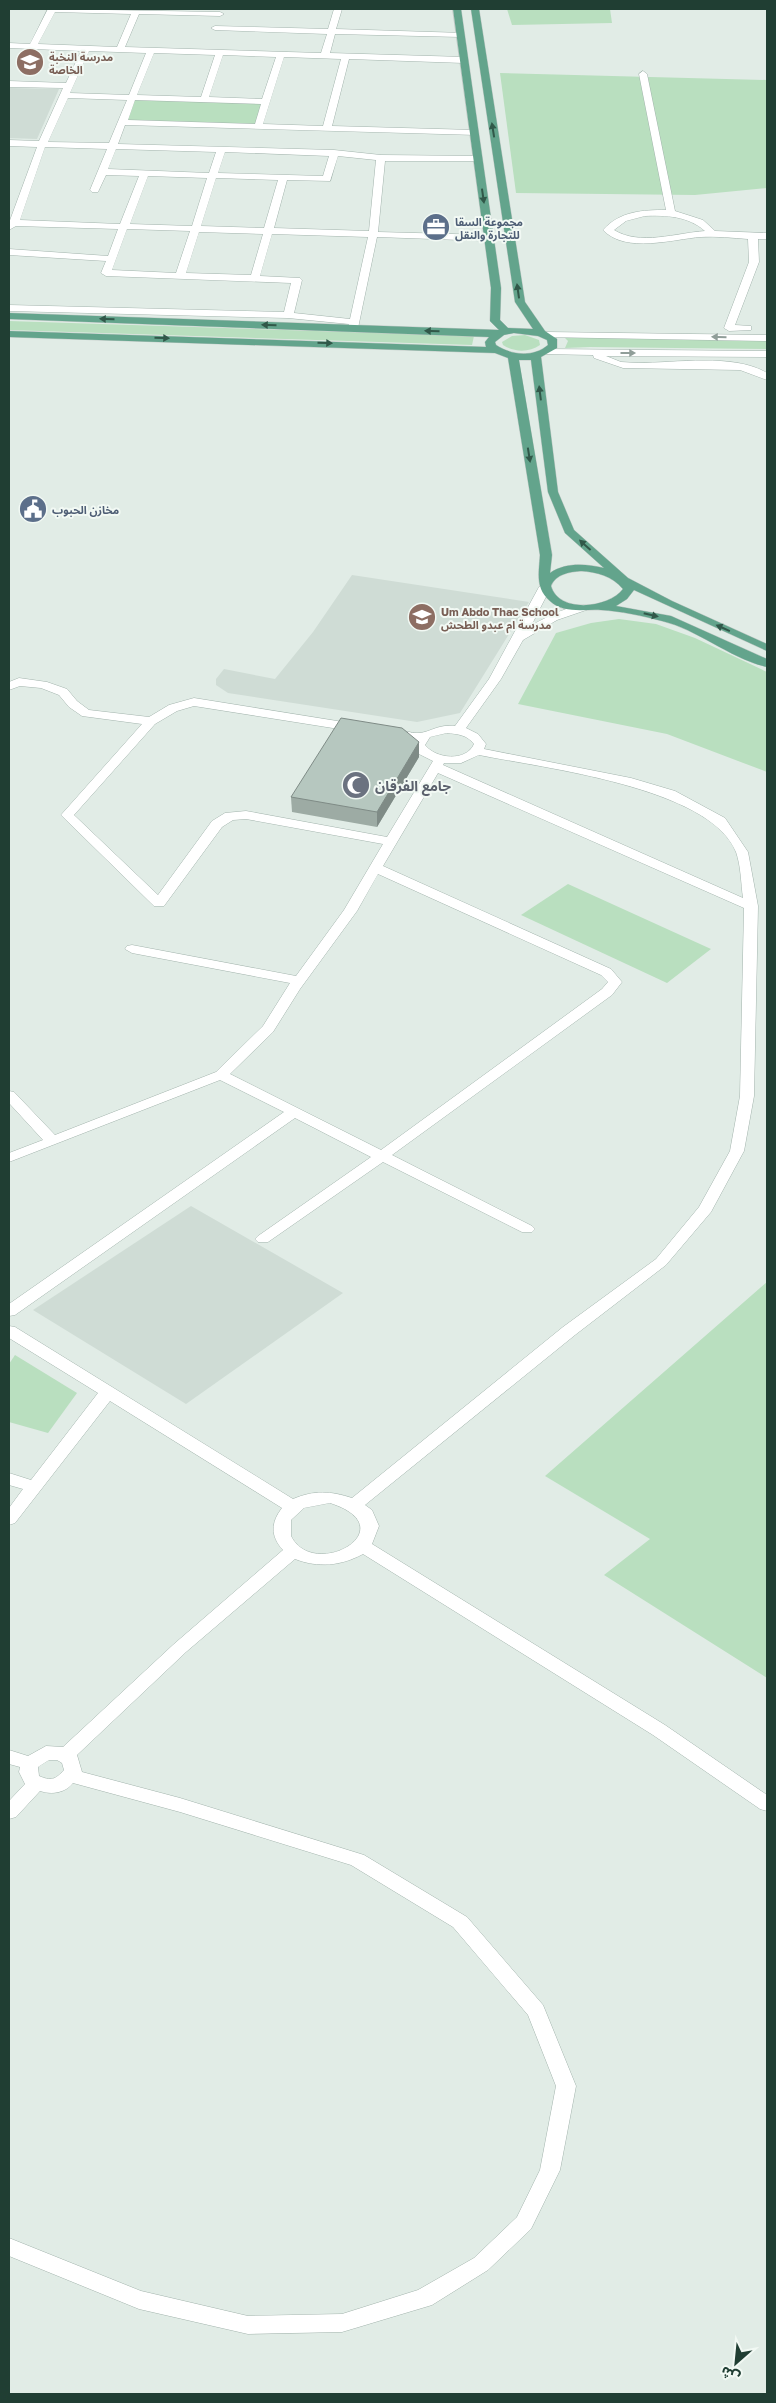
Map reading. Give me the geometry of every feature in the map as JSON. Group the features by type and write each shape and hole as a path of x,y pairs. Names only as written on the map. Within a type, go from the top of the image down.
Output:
{"main road":[{"path":"457,9 496,288 496,321 502,333"},
{"path":"9,334 496,350 513,356 540,354 553,346 552,339 544,334 520,302 475,9"},
{"path":"9,316 354,325 462,332 502,333 523,330 544,334"},
{"path":"462,332 496,321"},
{"path":"496,350 490,342 502,333"},
{"path":"513,356 546,555 545,587 549,596 557,601 586,608 603,607 617,603 625,597 629,589 624,580 569,531 553,492 540,354"},
{"path":"545,587 550,577 560,572 576,569 595,569 610,572 668,603 767,648"},
{"path":"603,607 667,618 767,663"}],"street":[{"path":"33,47 52,9 221,11 211,40"},
{"path":"325,56 338,9"},
{"path":"120,50 136,10"},
{"path":"9,46 150,50 211,40 332,31 461,35"},
{"path":"211,40 220,52"},
{"path":"86,48 42,144 11,225 124,226 489,238"},
{"path":"95,190 150,50"},
{"path":"220,52 464,60"},
{"path":"204,100 220,52"},
{"path":"258,126 281,54"},
{"path":"327,129 346,56"},
{"path":"643,74 671,213"},
{"path":"9,84 69,86"},
{"path":"65,96 266,102"},
{"path":"122,122 474,133"},
{"path":"9,143 334,154 381,158 478,158"},
{"path":"180,276 222,150"},
{"path":"102,172 327,180 334,154"},
{"path":"9,308 288,315 354,325 373,235 381,158"},
{"path":"144,174 113,259 106,273 297,280 288,315"},
{"path":"255,278 284,178"},
{"path":"712,234 700,222 671,213 635,213 620,218 608,230 614,236 642,239 712,234 753,237 767,236"},
{"path":"544,334 766,338 762,328 729,328 754,262 753,237"},
{"path":"9,252 113,259"},
{"path":"540,354 590,352 767,354"},
{"path":"590,352 622,365 740,366 763,373 767,377"},
{"path":"458,730 471,714 519,638 545,587"},
{"path":"519,638 553,618 586,608"},
{"path":"9,686 19,682 43,686 63,692 73,704 86,713 150,721"},
{"path":"392,842 246,815 230,816 217,824 159,903 67,815 150,721 173,708 194,702 422,738 440,730 458,730 468,732 478,739 480,744 477,751"},
{"path":"422,738 419,745 422,751 438,763 751,906"},
{"path":"9,1158 221,1075 268,1029 299,981 350,911 438,763 460,759 477,751 626,781 671,794 720,821 742,852 751,906 747,1096 737,1151 706,1209 661,1262 569,1331 355,1504"},
{"path":"263,1239 382,1156 607,992 615,982 606,972 376,868"},
{"path":"132,949 299,981"},
{"path":"221,1075 527,1229"},
{"path":"9,1096 52,1141"},
{"path":"9,1311 294,1112"},
{"path":"9,1331 293,1507"},
{"path":"9,1519 107,1393"},
{"path":"9,1479 33,1486"},
{"path":"317,1498 344,1500 355,1504 367,1516 371,1529 369,1538 363,1546 344,1557 321,1560 306,1557 293,1551 280,1534 283,1520 293,1507 317,1498"},
{"path":"363,1546 659,1730 758,1795 767,1804"},
{"path":"66,1756 180,1648 293,1551"},
{"path":"36,1784 28,1772 30,1764 46,1753 66,1756 72,1763 72,1776"},
{"path":"9,1756 30,1764"},
{"path":"9,2247 139,2300 184,2311 248,2325 342,2323 424,2298 480,2264 524,2223 550,2170 566,2086 536,2011 460,1922 357,1860 180,1805 72,1776 56,1786 36,1784"},
{"path":"9,1812 36,1784"}],"shaded area":[{"path":"9,88 59,89 37,139 9,138"},
{"path":"352,575 529,602 460,713 417,722 228,693 216,685 216,679 224,669 275,679 313,632"},
{"path":"191,1206 343,1293 186,1404 33,1310"}],"green space":[{"path":"507,9 610,9 612,23 512,25"},
{"path":"500,73 767,80 767,188 695,195 516,193"},
{"path":"132,97 266,102 258,127 122,122"},
{"path":"9,321 474,336 472,345 9,330"},
{"path":"525,335 539,340 540,345 536,348 521,351 503,345 502,342 512,336"},
{"path":"564,337 767,341 767,349 565,348 568,341"},
{"path":"619,619 656,624 695,638 767,672 767,772 667,734 518,704 556,633 591,623"},
{"path":"568,884 711,949 667,983 521,915"},
{"path":"767,1282 767,1678 604,1575 650,1539 545,1476"},
{"path":"15,1355 77,1393 48,1433 9,1422 9,1364"}],"building":[{"name":"جامع الفرقان","path":"341,718 402,728 419,742 377,812 291,797"}],"place":[{"name":"مدرسة النخبة الخاصة","path":"30,62"},
{"name":"مجموعة السقا للتجارة والنقل","path":"436,227"},
{"name":"مخازن الحبوب","path":"33,509"},
{"name":"Um Abdo Thac School مدرسة ام عبدو الطحش","path":"422,617"},
{"name":"جامع الفرقان","path":"356,785"}]}
